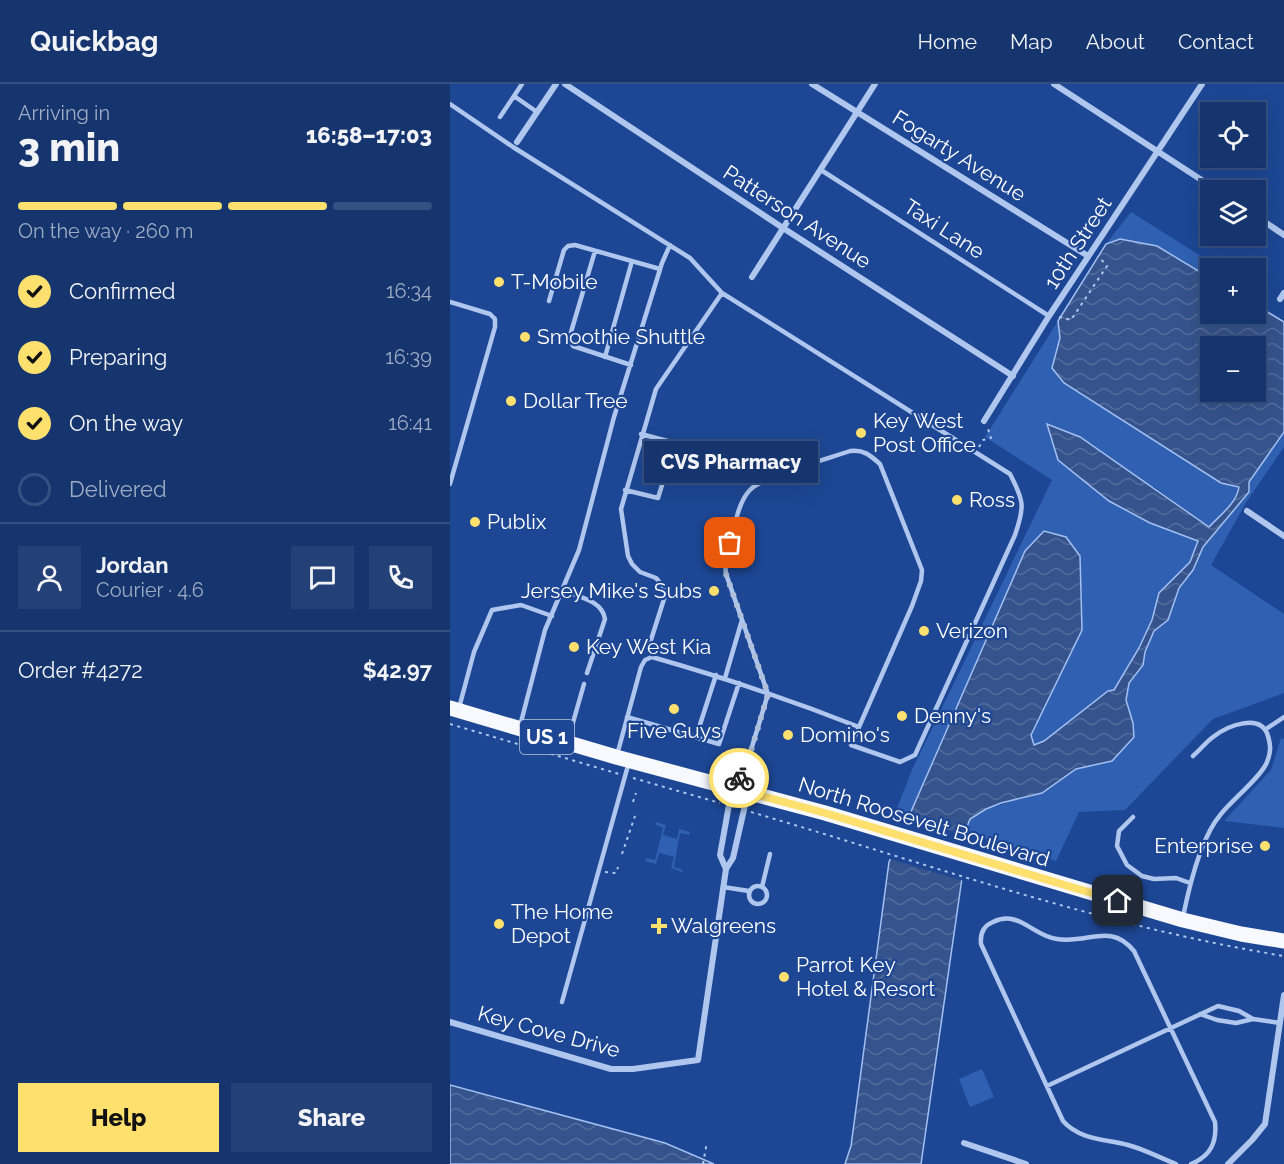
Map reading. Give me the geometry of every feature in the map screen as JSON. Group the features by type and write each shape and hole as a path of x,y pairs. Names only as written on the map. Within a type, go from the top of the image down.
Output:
{"main road":[{"name":"North Roosevelt Boulevard","path":"454,709 567,743 624,764 748,792 1182,920 1240,934 1284,941"}],"street":[{"path":"517,142 556,84"},
{"name":"Patterson Avenue","path":"565,84 1013,376"},
{"name":"Fogarty Avenue","path":"812,84 1088,256"},
{"path":"752,277 875,84"},
{"path":"1054,84 1201,180"},
{"name":"10th Street","path":"984,421 1049,316 1202,84"},
{"path":"1266,223 1284,235"},
{"path":"1247,511 1284,536"},
{"name":"Key Cove Drive","path":"726,869 720,855 732,788 744,773"},
{"name":"Key Cove Drive","path":"450,1022 611,1069 633,1070 698,1060 726,869 733,858 748,792 744,773"},
{"path":"1228,1164 1265,1124 1284,995"},
{"path":"964,1143 1026,1164"}],"lane":[{"path":"500,117 522,84"},
{"path":"514,96 537,112"},
{"path":"450,104 513,147 690,258 722,292 1010,474 1020,495 1022,513 1015,535 915,755 900,762 851,745 921,581 922,570 880,464 869,454 858,450 850,451 760,483 752,488 746,495 736,522 725,564 726,574 768,694 744,773"},
{"name":"Taxi Lane","path":"821,170 1049,316"},
{"path":"549,301 564,250 568,246 574,245 660,269"},
{"path":"519,728 545,630 579,550 614,417 660,269 670,245"},
{"path":"595,251 569,339 573,346 631,365"},
{"path":"605,357 632,261"},
{"path":"652,657 649,646 665,596 663,585 656,578 640,572 632,564 628,556 621,508 656,389 722,292"},
{"path":"450,302 490,314 495,319 495,327 450,484"},
{"path":"625,490 658,498 675,443 641,434"},
{"path":"562,590 598,605 604,611 605,619 587,673"},
{"path":"454,709 492,610 521,605 552,616"},
{"path":"725,678 742,621"},
{"path":"562,1002 624,764 627,717 645,660 652,657 716,675 859,727"},
{"path":"696,737 716,675"},
{"path":"627,717 719,744 739,683"},
{"path":"567,743 584,684"},
{"path":"1266,729 1284,717"},
{"path":"1182,920 1190,883 1201,850 1219,816 1266,766 1271,747 1266,729 1259,724 1247,722 1213,737 1193,756"},
{"path":"1133,817 1119,831 1117,846 1127,866 1142,876 1154,879 1176,878 1190,883"},
{"path":"762,887 770,854"},
{"path":"723,888 749,891 756,886 762,887 767,894 766,900 755,903 750,900 749,891"},
{"path":"1176,1164 1130,1146 1080,1135 1063,1121 981,944 982,930 987,924 1008,918 1022,921 1038,933 1054,939 1084,940 1107,935 1116,936 1125,941 1134,951 1215,1122 1215,1145 1191,1164"},
{"path":"1047,1086 1218,1006 1239,1011 1253,1019 1280,1023"},
{"path":"1200,1014 1236,1023 1253,1019"}],"path":[{"path":"1058,317 1071,320 1107,266 1098,256"},
{"path":"976,453 983,440 991,438 984,421"},
{"path":"450,724 624,764 720,803"},
{"path":"633,802 636,793"},
{"path":"752,812 980,883 1133,924 1284,956"},
{"path":"622,854 635,816"},
{"path":"605,872 616,873 618,867"},
{"path":"703,1164 708,1142"}],"shaded area":[{"path":"1131,212 1204,258 1200,258 1200,272 1173,255 1148,244 1120,241 1106,244"},
{"path":"1058,321 1060,338 1052,368 1239,487 1238,493 1209,527 1153,486 1150,523 1199,541 1190,562 1159,593 1152,620 1139,648 1114,690 1044,741 1034,745 1031,735 1082,630 947,727 910,814 897,808 912,770 1052,480 985,437"},
{"path":"1284,432 1284,447 1247,501 1211,565 1284,614 1284,693 1213,719 1125,810 1079,812 1056,861 965,832 970,819 986,809 1042,793 1076,769 1112,761 1133,723 1126,700 1129,683 1143,665 1145,652 1154,631 1168,620 1179,588 1193,570 1203,547 1249,492 1249,482"},
{"path":"1281,738 1284,739 1284,828 1224,821 1271,770"},
{"path":"656,822 666,825 663,835 677,839 679,829 690,832 689,835 680,833 674,867 683,870 682,872 671,868 674,857 659,853 656,864 645,861 646,858 655,860 663,828 655,824"},
{"path":"982,1069 994,1097 970,1107 959,1079"}],"water":[{"path":"1120,239 1157,246 1200,272 1200,324 1266,324 1266,311 1284,322 1284,432 1249,482 1249,492 1203,547 1193,570 1179,588 1168,620 1154,631 1145,652 1143,665 1129,683 1126,700 1133,723 1134,737 1112,761 1076,769 1042,793 1001,803 970,819 965,832 966,850 921,1164 845,1164 851,1146 889,862 1025,551 1044,531 1066,537 1080,556 1082,630 1031,735 1034,745 1044,741 1108,691 1114,690 1139,648 1152,620 1159,593 1190,562 1198,541 1150,523 1109,501 1058,460 1047,424 1080,437 1209,527 1238,493 1239,487 1221,483 1064,383 1052,368 1060,338 1058,321 1106,244"},
{"path":"450,1085 665,1143 714,1164 450,1164"}],"pier":[{"path":"906,817 968,836 969,850 964,881 887,858"}],"way so far":[{"path":"730,543 725,564 726,574 768,694 745,771 739,778"}],"place":[{"name":"T-Mobile","path":"499,282"},
{"name":"Smoothie Shuttle","path":"525,337"},
{"name":"Dollar Tree","path":"511,401"},
{"name":"Key West Post Office","path":"861,433"},
{"name":"Ross","path":"957,500"},
{"name":"Publix","path":"475,522"},
{"name":"CVS Pharmacy","path":"730,543"},
{"name":"Jersey Mike's Subs","path":"714,591"},
{"name":"Verizon","path":"924,631"},
{"name":"Key West Kia","path":"574,647"},
{"name":"Five Guys","path":"674,709"},
{"name":"Denny's","path":"902,716"},
{"name":"Domino's","path":"788,735"},
{"name":"Enterprise","path":"1265,846"},
{"name":"The Home Depot","path":"499,924"},
{"name":"Walgreens","path":"659,926"},
{"name":"Parrot Key Hotel & Resort","path":"784,977"}],"route":[{"path":"739,778 732,788 825,813 1118,901"}]}
